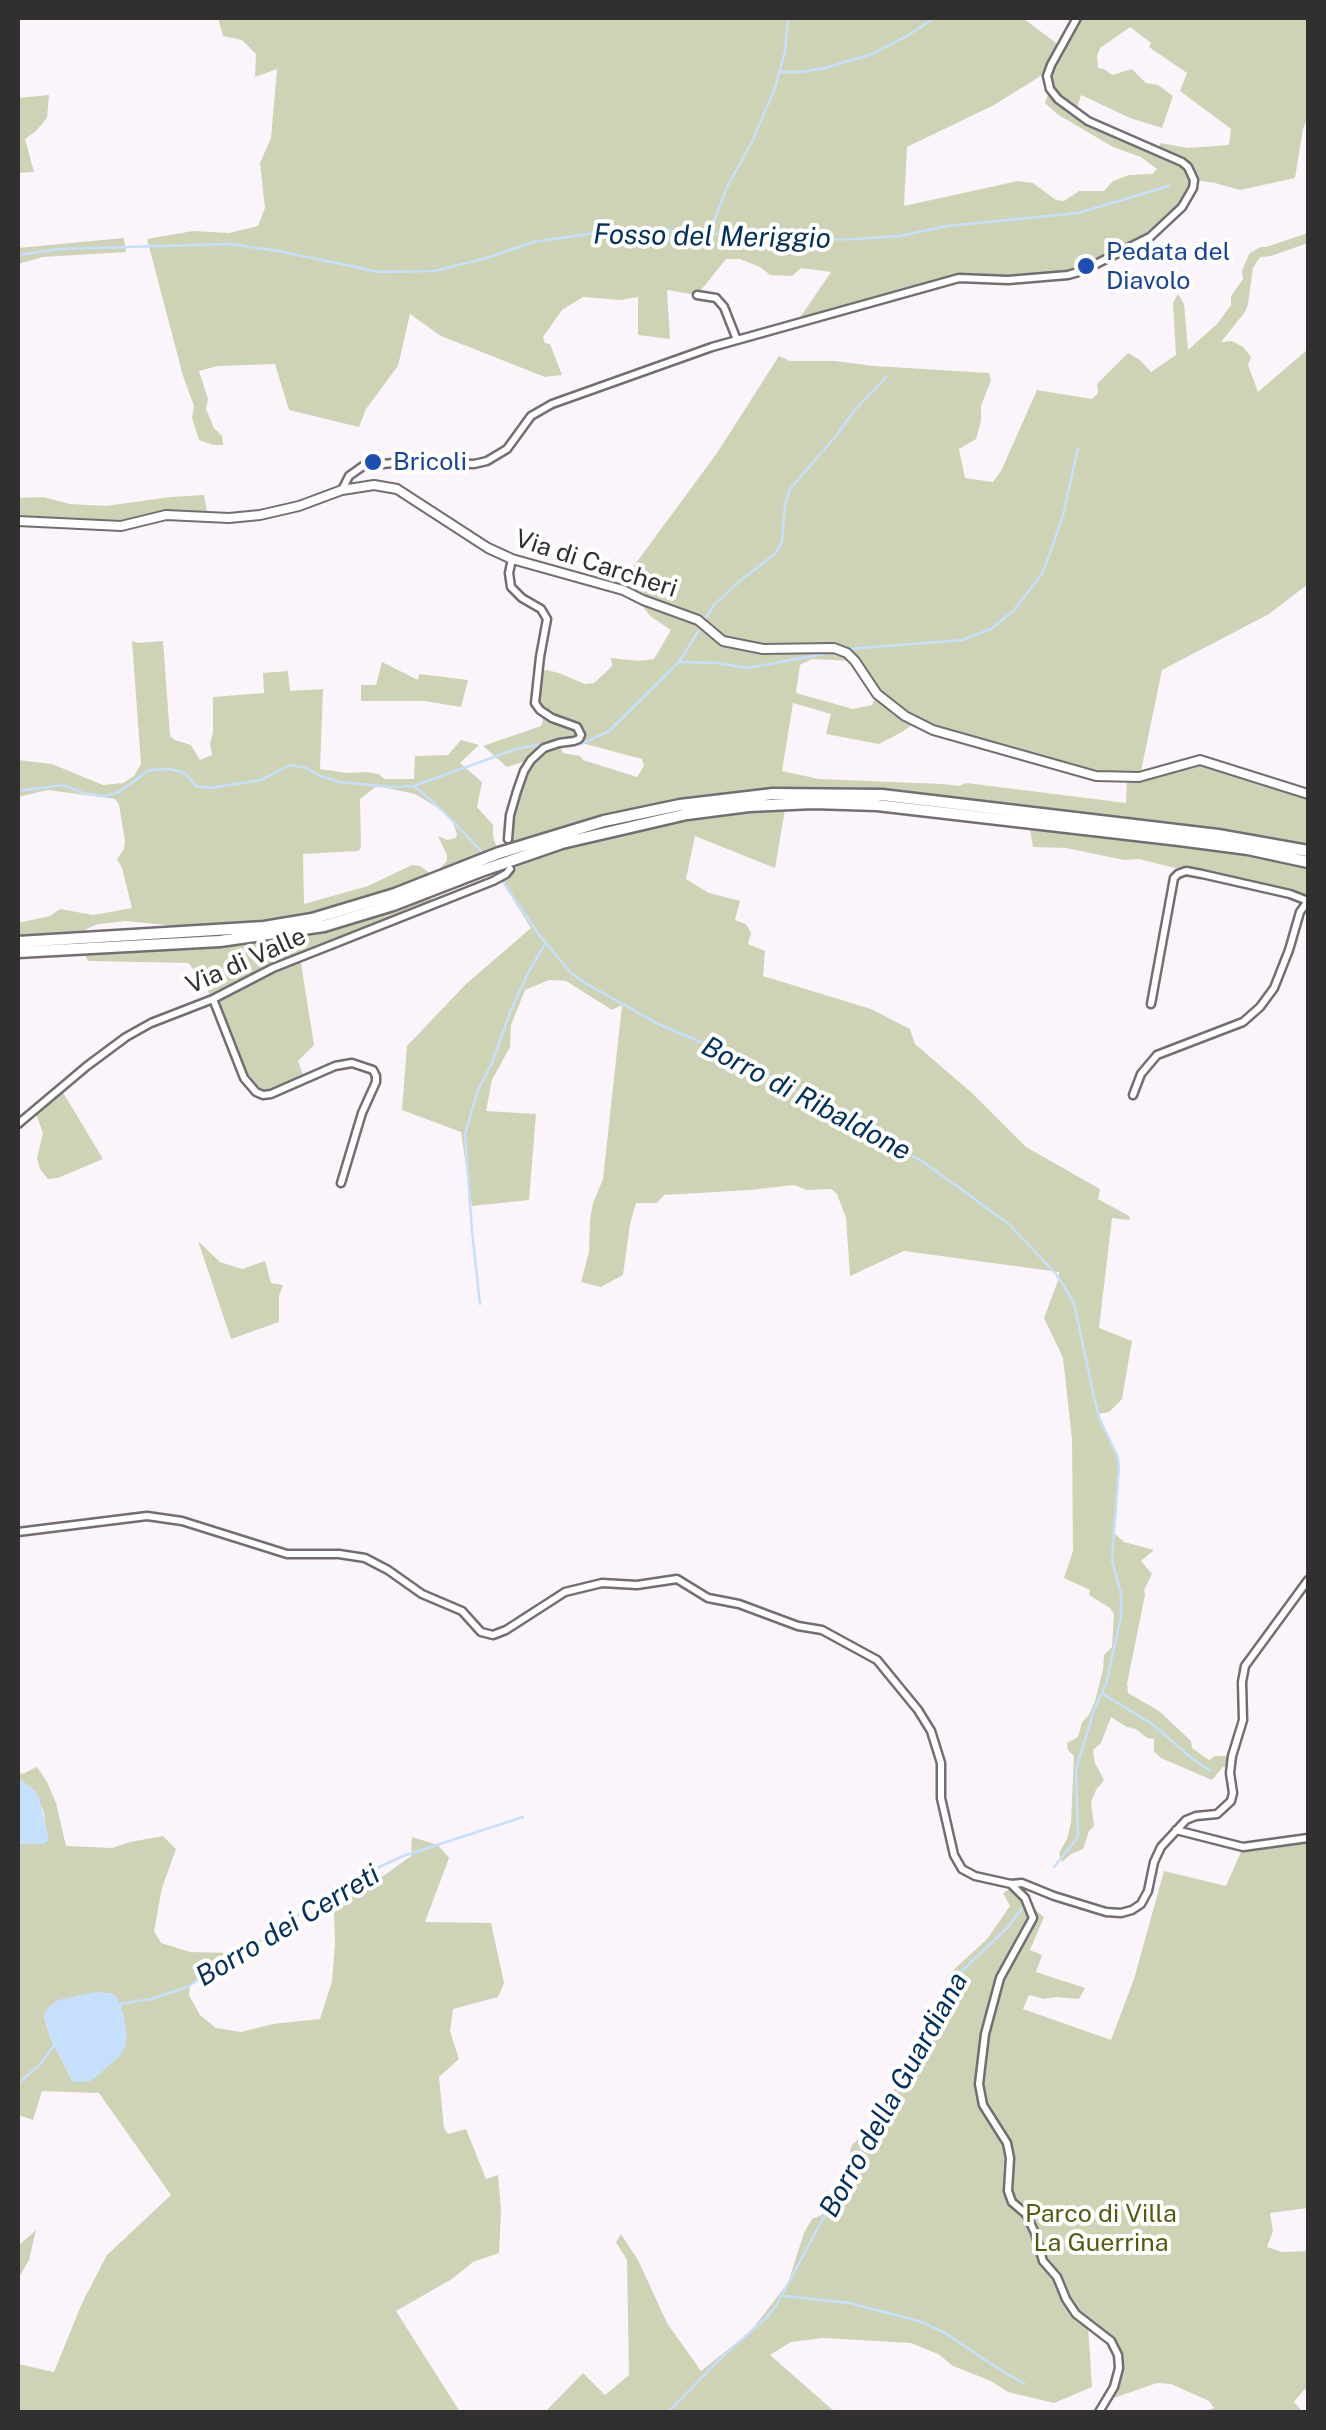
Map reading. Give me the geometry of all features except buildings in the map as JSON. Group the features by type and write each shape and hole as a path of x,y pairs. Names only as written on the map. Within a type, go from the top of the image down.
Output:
{"highway":[{"path":"18,942 264,927 312,919 396,894 499,853 604,821 680,805 772,794 882,796 1218,835 1308,851"},
{"path":"18,952 220,940 324,926 393,906 562,843 687,814 749,806 878,805 1196,842 1308,862"}],"street":[{"path":"342,490 349,476 364,466 487,462 508,450 531,416 552,404 737,340 958,278 1008,280 1068,275 1150,237 1182,208 1194,180 1188,167 1088,121 1050,89 1047,76 1051,64 1077,18"},
{"path":"697,296 716,298 724,306 737,340"},
{"name":"Via di Carcheri","path":"18,521 121,526 166,515 228,518 299,506 342,490 374,485 397,489 512,560 623,590 698,620 723,641 763,649 834,648 847,653 877,694 904,716 933,730 1096,776 1140,777 1200,760 1308,794"},
{"path":"508,839 510,815 531,760 544,748 574,742 581,734 535,704 547,619 541,608 511,587 512,560"},
{"path":"1132,1095 1141,1074 1157,1056 1242,1022 1260,1007 1274,988 1300,912 1308,901 1186,870 1178,874 1174,878 1151,1004"},
{"name":"Via di Valle","path":"18,1124 126,1038 151,1023 213,999 273,968 504,874"},
{"path":"213,999 244,1078 256,1092 271,1094 335,1066 352,1063 373,1070 376,1082 340,1183"},
{"path":"18,1532 147,1516 182,1521 287,1554 365,1558 422,1594 462,1611 481,1632 493,1635 566,1592 602,1583 636,1585 676,1580 708,1598 822,1630 876,1660 931,1732 941,1762 941,1798 954,1855 962,1869 976,1876 1022,1883 1106,1912 1121,1913 1141,1904 1161,1847 1176,1830 1196,1816 1218,1814 1231,1801 1230,1773 1243,1720 1245,1666 1308,1580"},
{"path":"1176,1830 1243,1847 1308,1838"},
{"path":"1011,1884 1032,1909 1033,1918 1000,1978 985,2034 979,2084 983,2105 1007,2143 1008,2191 1012,2202 1026,2214 1043,2261 1058,2277 1076,2314 1110,2341 1118,2355 1114,2386 1099,2412"}],"green space":[{"path":"218,18 1023,18 1060,46 1077,18 1308,18 1308,117 1295,178 1240,190 1194,180 1193,188 1162,229 1082,271 1008,280 958,278 795,325 831,272 801,268 792,276 770,275 740,259 726,259 697,295 667,290 670,339 638,335 638,297 583,297 562,310 543,337 550,344 562,375 545,377 441,336 410,314 398,366 366,409 359,427 289,410 275,364 218,366 199,371 208,399 206,409 222,436 223,445 213,445 199,440 192,418 194,406 147,239 193,231 229,233 258,226 265,208 260,163 271,138 277,69 255,77 256,54 242,40 223,36","holes":["1130,27 1151,43 1149,47 1187,73 1180,91 1231,129 1229,145 1188,148 1160,143 1159,152 1076,112 1081,95 1162,128 1173,96 1158,85 1146,83 1132,69 1112,75 1098,68 1100,48","1047,72 1050,89 1045,103 1057,114 1157,169 1152,174 1129,175 1113,181 1104,191 1079,191 1064,201 1056,200 1033,183 1018,181 904,206 907,147 994,105"]},
{"path":"49,95 47,118 25,139 34,172 18,173 18,98"},
{"path":"1308,233 1308,243 1260,257 1253,268 1245,312 1221,342 1232,341 1251,357 1248,365 1258,392 1308,349 1308,584 1269,614 1162,670 1140,776 1200,760 1308,794 1308,851 882,795 808,793 680,805 509,850 510,815 529,760 507,767 483,746 541,726 543,720 535,703 538,672 547,670 585,684 594,683 612,666 611,658 654,659 671,630 650,616 625,578 717,453 779,356 790,361 989,373 991,380 981,406 976,439 959,449 965,478 993,482 1037,390 1092,399 1098,393 1097,384 1128,353 1151,372 1176,355 1173,303 1178,294 1184,304 1188,350 1217,324 1231,305 1249,254","holes":["812,659 855,661 877,694 872,705 853,709 796,693 800,665","793,703 831,714 826,734 879,744 916,722 1127,779 1126,803 966,783 959,786 819,779 782,771","574,741 642,759 644,766 637,777 563,753 559,743"]},
{"path":"124,238 126,252 43,257 18,264 18,248"},
{"path":"204,495 208,517 166,515 121,526 18,521 18,498 43,497 70,504 106,506"},
{"path":"132,641 163,641 170,736 191,745 200,760 212,755 213,697 264,693 263,673 288,671 290,691 323,689 320,769 379,774 384,779 414,779 415,756 448,755 461,740 479,745 460,763 482,782 477,807 493,825 499,853 443,875 440,868 447,855 438,836 456,838 452,820 415,794 377,786 360,799 358,851 303,854 304,904 368,886 412,865 436,878 312,919 181,932 175,926 126,921 98,924 64,939 18,942 18,923 50,916 60,909 93,915 132,908 117,859 125,841 115,799 48,790 18,797 18,760 52,764 103,785 123,783 134,776 141,764"},
{"path":"382,662 418,680 419,674 468,680 461,707 425,701 361,701 361,685 376,685"},
{"path":"786,804 775,868 695,836 686,879 709,893 740,901 735,920 746,924 751,933 748,944 765,951 763,976 871,1009 910,1029 915,1044 1026,1147 1100,1189 1098,1199 1129,1216 1130,1220 1112,1218 1099,1328 1132,1341 1122,1399 1109,1412 1099,1414 1119,1466 1114,1533 1124,1542 1154,1550 1141,1561 1152,1574 1144,1590 1128,1693 1159,1711 1191,1741 1192,1748 1209,1760 1232,1756 1230,1767 1223,1767 1212,1780 1161,1758 1154,1751 1154,1739 1111,1717 1101,1743 1093,1750 1104,1780 1091,1802 1094,1826 1083,1849 1062,1862 1059,1853 1071,1822 1074,1756 1067,1743 1078,1737 1095,1701 1104,1655 1112,1647 1114,1614 1089,1595 1090,1590 1064,1578 1073,1551 1072,1439 1063,1358 1044,1318 1059,1272 904,1251 850,1276 846,1218 837,1194 831,1189 807,1190 794,1185 664,1195 657,1203 636,1203 623,1275 601,1287 581,1282 589,1252 593,1203 603,1179 622,1005 612,1010 566,981 549,980 525,990 511,1025 510,1047 492,1080 486,1111 536,1114 529,1200 472,1206 461,1132 402,1110 407,1046 466,984 531,928 496,866 636,824"},
{"path":"1029,823 1308,862 1308,901 1139,859 1033,847"},
{"path":"429,891 433,904 300,957 314,1045 298,1061 305,1080 263,1095 250,1087 213,999 189,963 88,961 82,948 288,933"},
{"path":"61,1089 103,1159 48,1179 37,1158 43,1133 35,1111"},
{"path":"198,1241 220,1262 242,1269 265,1261 271,1283 283,1285 279,1322 231,1339"},
{"path":"37,1767 47,1782 66,1846 112,1848 163,1836 176,1849 162,1888 154,1931 161,1943 190,1952 232,1953 190,1985 189,1995 200,2015 216,2028 241,2032 320,2019 332,1981 334,1910 411,1856 412,1837 438,1845 449,1858 425,1922 491,1923 504,1983 498,1997 453,2009 450,2031 459,2059 439,2077 444,2128 448,2134 466,2129 486,2179 498,2175 499,2253 473,2262 452,2279 396,2311 460,2412 18,2412 18,2364 54,2372 107,2255 171,2195 99,2093 42,2091 33,2120 18,2115 18,1844 43,1844 45,1826 35,1791 18,1778 18,1772","holes":["120,2004 127,2035 73,2082 44,2017 46,2010"]},
{"name":"Parco di Villa La Guerrina","path":"1308,1838 1308,2208 1270,2213 1273,2231 1267,2247 1282,2252 1308,2251 1308,2388 1294,2402 1303,2412 1203,2412 1214,2408 1209,2401 1171,2384 1157,2383 1105,2401 1119,2368 1111,2341 1088,2325 1092,2387 1054,2403 1008,2392 911,2343 823,2338 791,2342 770,2355 835,2412 545,2412 583,2373 605,2395 629,2375 627,2260 616,2242 621,2234 638,2260 667,2323 701,2371 750,2332 788,2283 812,2219 828,2212 833,2203 831,2198 852,2145 887,2113 895,2086 947,2004 951,1989 948,1975 987,1939 1010,1906 1003,1893 1009,1889 1044,1917 1030,1950 1042,1955 1036,1972 1085,1988 1079,1999 1029,1995 1023,2009 1111,2040 1134,1979 1164,1871 1226,1886 1243,1847"},
{"path":"36,2230 29,2260 18,2279 18,2246"}],"water":[{"path":"18,1778 39,1797 49,1840 44,1844 18,1844"},
{"path":"95,1992 117,1997 124,2016 125,2046 119,2057 89,2082 73,2082 50,2037 45,2010 58,2000"}],"waterway":[{"path":"710,231 775,88 785,51 788,18"},
{"path":"779,72 825,68 872,54 934,18"},
{"name":"Fosso del Meriggio","path":"18,255 59,249 230,244 379,272 434,271 533,242 608,231 709,233 775,241 900,236 947,226 1078,213 1169,186"},
{"path":"706,618 742,579 775,554 782,542 790,489 887,376"},
{"path":"849,649 962,640 991,629 1013,611 1042,574 1063,516 1078,448"},
{"path":"567,745 581,744 609,731 679,662 699,630"},
{"path":"681,662 747,668 829,653"},
{"name":"Borro di Ribaldone","path":"18,791 63,785 106,796 119,792 149,770 170,769 185,773 196,786 211,788 261,780 290,765 340,782 414,786 516,749 549,743"},
{"name":"Borro di Ribaldone","path":"414,786 485,855"},
{"name":"Borro di Ribaldone","path":"495,870 570,972 660,1025 732,1055 922,1161 1009,1224 1057,1275 1074,1303 1100,1420 1119,1466 1112,1560 1121,1594 1121,1617 1106,1684 1076,1769 1078,1837 1054,1867"},
{"path":"480,1304 465,1134 478,1090 511,1010 545,944"},
{"path":"1103,1694 1152,1724 1210,1771"},
{"name":"Borro dei Cerreti","path":"120,2004 185,1988 366,1873 403,1856 523,1817"},
{"name":"Borro della Guardiana","path":"668,2412 776,2306 856,2157 886,2115 960,1973 1023,1907"},
{"name":"Borro dei Cerreti","path":"18,2084 55,2044"},
{"path":"784,2296 850,2303 922,2322 1025,2384"}],"place":[{"name":"Pedata del Diavolo","path":"1086,266"},
{"name":"Bricoli","path":"373,462"}]}
